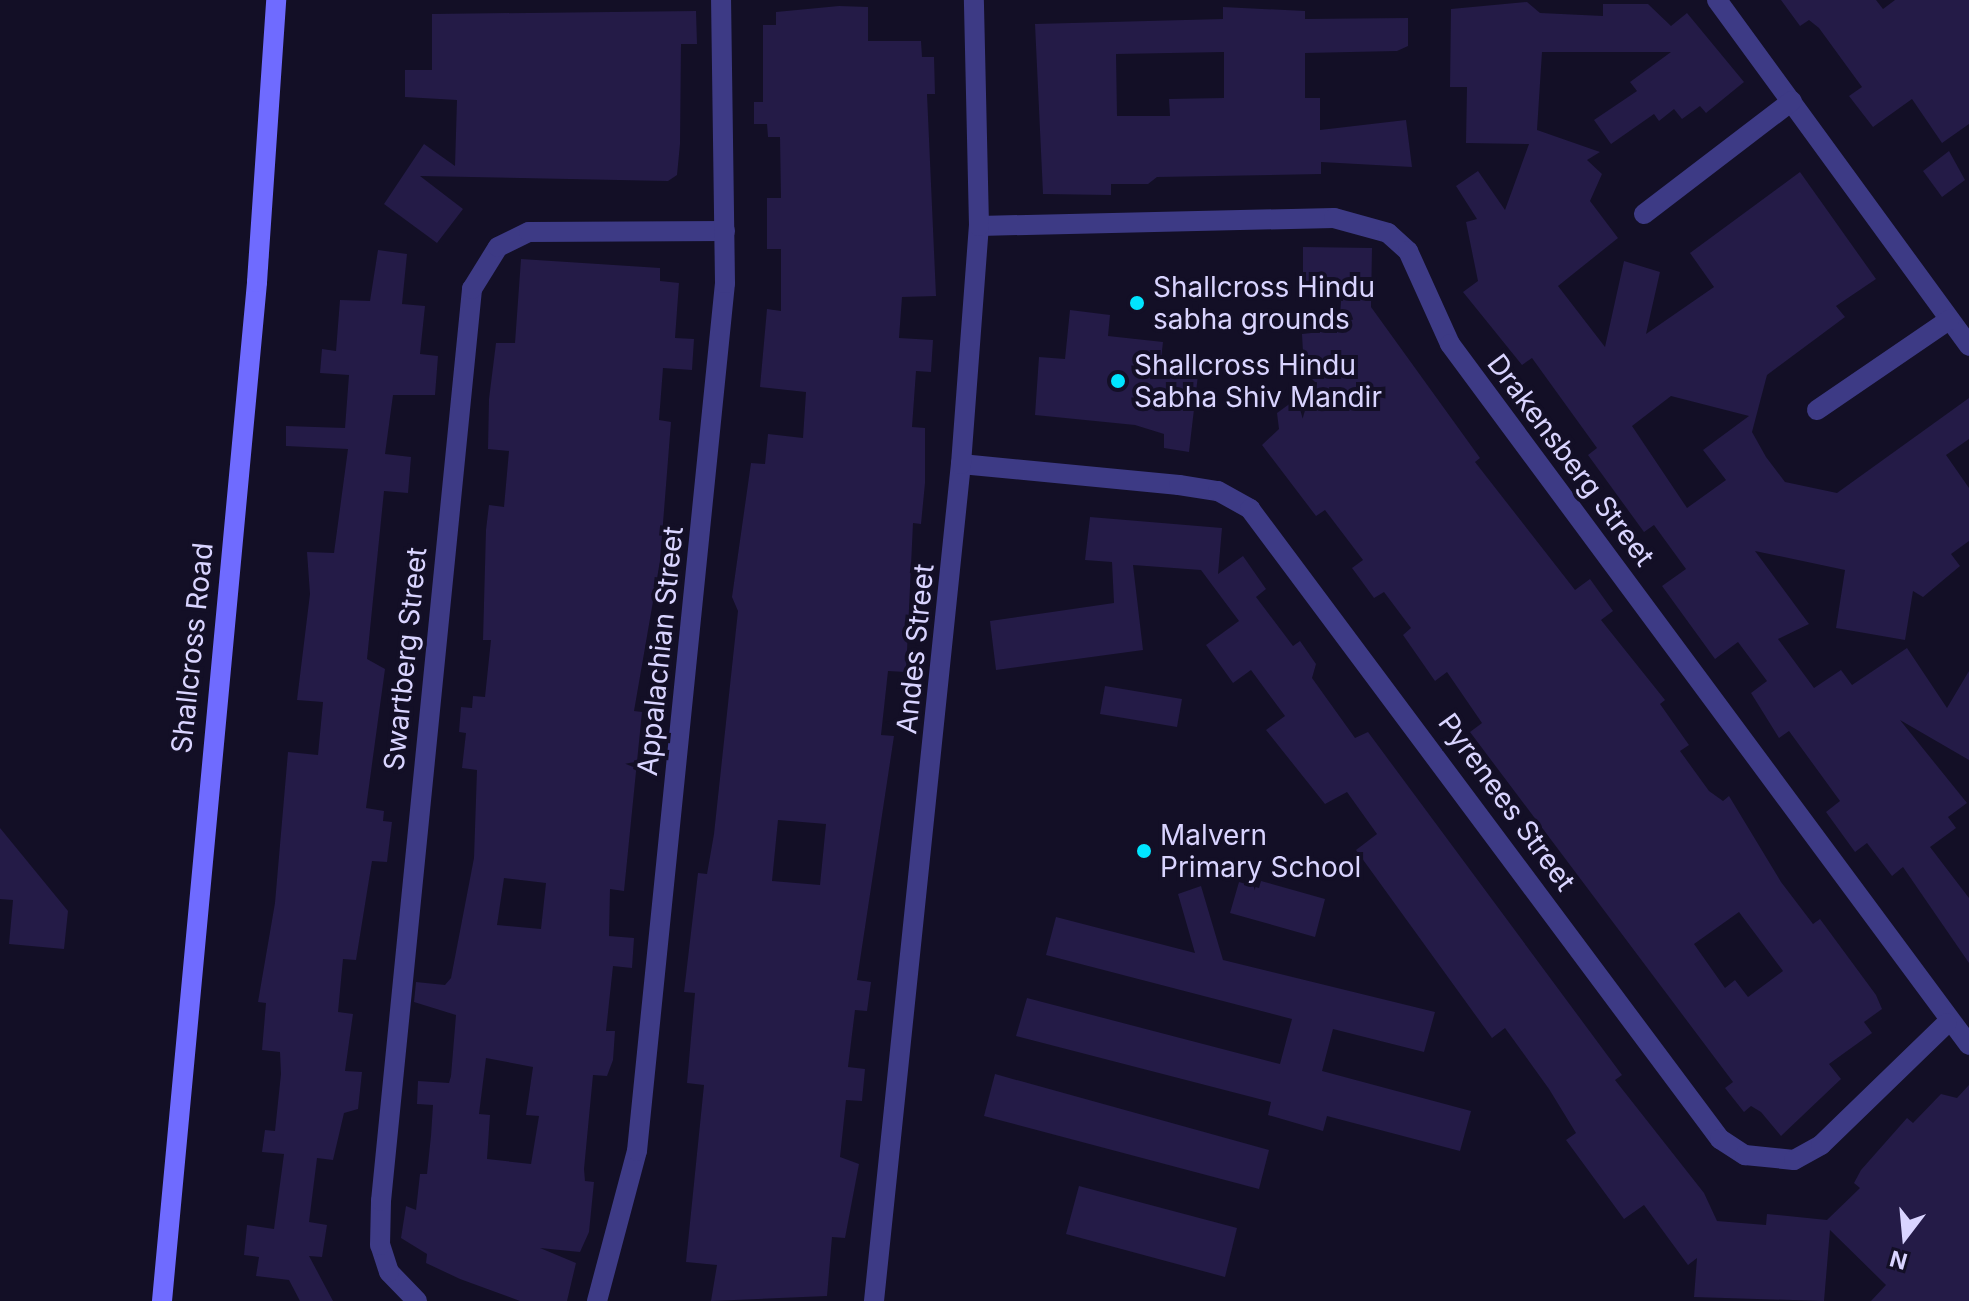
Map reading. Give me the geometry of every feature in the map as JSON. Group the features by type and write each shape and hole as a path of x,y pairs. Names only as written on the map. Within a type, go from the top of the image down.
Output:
{"street":[{"name":"Shallcross Road","path":"162,1301 257,282 276,0"},
{"name":"Appalachian Street","path":"597,1301 637,1151 725,231 721,0"},
{"name":"Andes Street","path":"874,1301 961,464 979,226 974,0"},
{"path":"1717,0 1969,346"},
{"path":"1644,214 1792,101"},
{"name":"Drakensberg Street","path":"979,226 1334,218 1388,233 1408,251 1450,344 1947,1023 1969,1045"},
{"name":"Swartberg Street","path":"417,1301 389,1272 380,1245 381,1201 472,289 498,247 529,232 725,231"},
{"path":"1817,410 1949,320"},
{"name":"Pyrenees Street","path":"961,464 1218,491 1250,509 1720,1139 1745,1155 1794,1160 1821,1145 1947,1023"}],"building":[{"path":"1781,0 1876,0 1883,9 1895,0 1969,0 1969,124 1942,143 1912,99 1873,127 1849,96 1862,87 1819,28 1809,20 1800,26"},
{"path":"1527,2 1540,13 1603,16 1603,4 1648,4 1671,26 1687,13 1744,82 1706,113 1700,106 1682,119 1674,109 1659,121 1654,114 1611,144 1594,120 1637,91 1630,82 1671,52 1542,52 1537,130 1600,152 1587,160 1602,174 1590,201 1618,238 1558,286 1605,347 1624,261 1660,272 1646,334 1714,287 1690,253 1800,172 1876,279 1836,306 1845,317 1767,375 1752,432 1766,457 1785,482 1837,493 1969,398 1969,439 1946,455 1969,488 1969,541 1951,554 1960,566 1923,597 1913,591 1905,640 1836,628 1845,570 1755,551 1809,624 1778,639 1814,688 1841,670 1852,685 1907,648 1947,708 1969,671 1969,760 1900,720 1967,803 1948,817 1956,828 1930,847 1969,898 1969,963 1903,867 1892,876 1867,843 1855,852 1826,812 1840,801 1789,731 1779,738 1751,693 1767,681 1738,642 1715,659 1662,586 1686,569 1654,525 1644,532 1588,455 1597,448 1532,358 1522,365 1463,292 1478,281 1466,222 1477,219 1456,186 1478,171 1505,210 1529,144 1466,143 1467,87 1450,87 1451,9","holes":["1671,396 1749,416 1703,450 1726,480 1687,508 1632,426"]},
{"path":"839,6 868,7 868,41 921,41 922,57 934,57 935,94 927,94 936,296 902,297 899,338 933,340 931,372 916,371 912,427 925,428 925,483 921,524 913,523 906,672 888,671 881,735 894,736 857,980 871,982 867,1011 855,1010 848,1067 865,1069 862,1101 846,1100 840,1157 859,1164 845,1238 832,1237 827,1296 711,1301 717,1265 686,1262 704,1085 687,1083 695,993 684,992 698,873 707,874 714,834 738,611 732,597 751,463 765,464 768,434 803,438 806,392 760,387 767,309 781,311 781,249 767,249 767,198 781,198 780,137 768,137 767,124 754,124 754,102 763,102 763,25 776,25 776,12","holes":["778,820 826,824 820,885 772,881"]},
{"path":"1223,7 1305,11 1305,19 1408,18 1408,46 1397,51 1305,53 1305,98 1320,98 1320,130 1406,120 1412,167 1321,162 1321,174 1157,177 1148,184 1111,184 1111,195 1043,194 1035,24 1223,19","holes":["1224,52 1224,98 1169,99 1170,116 1117,116 1116,54"]},
{"path":"696,11 697,44 681,44 680,144 677,175 668,181 420,176 463,209 437,243 384,204 424,144 455,166 457,100 405,97 405,70 432,70 432,14"},
{"path":"1949,151 1965,180 1942,197 1923,171"},
{"path":"1303,247 1372,248 1371,307 1480,458 1475,462 1575,590 1590,579 1613,611 1601,620 1665,700 1660,704 1689,745 1680,751 1709,791 1723,801 1729,796 1781,882 1813,924 1820,919 1876,995 1882,1009 1864,1022 1872,1033 1829,1064 1841,1079 1781,1136 1761,1112 1751,1106 1744,1112 1725,1088 1733,1082 1470,732 1482,723 1447,672 1435,681 1403,635 1411,628 1384,592 1374,598 1352,568 1363,560 1325,510 1316,516 1262,445 1279,429 1277,413 1317,384 1304,371 1302,334 1339,330 1342,287 1303,286","holes":["1739,912 1783,971 1748,997 1735,980 1725,988 1694,944"]},
{"path":"378,250 407,254 402,304 425,306 420,354 438,356 435,395 393,395 385,454 411,457 408,493 384,491 367,659 385,669 366,808 384,811 383,821 392,822 387,862 372,861 356,960 343,959 338,1012 353,1014 345,1071 362,1072 358,1109 344,1113 333,1160 317,1158 309,1222 327,1225 322,1257 309,1256 333,1301 300,1301 289,1280 256,1276 259,1257 244,1255 247,1225 274,1229 284,1154 262,1152 265,1130 275,1131 281,1074 280,1052 262,1050 266,1003 258,1002 275,903 288,752 318,755 323,702 297,700 310,594 307,552 334,553 348,449 286,446 286,426 345,428 349,375 320,373 322,349 336,351 340,300 370,301"},
{"path":"521,259 660,268 660,281 679,283 675,338 694,339 692,370 663,368 659,420 671,422 660,561 634,711 642,712 624,891 610,889 609,936 634,938 632,968 613,966 606,1031 615,1031 613,1060 607,1076 593,1075 584,1169 585,1181 594,1182 589,1232 580,1252 540,1248 576,1263 567,1301 520,1301 460,1279 426,1263 427,1254 401,1238 406,1206 416,1210 420,1174 427,1174 433,1105 417,1104 418,1081 449,1083 451,1076 456,1015 414,1002 416,982 445,985 451,978 474,858 477,770 462,768 466,733 459,732 461,707 472,708 473,696 485,697 491,640 483,640 486,530 489,505 504,507 509,451 488,449 489,399 496,343 515,343","holes":["504,878 546,883 541,929 497,925","486,1058 533,1067 526,1115 539,1116 531,1164 487,1159 490,1115 479,1114"]},
{"path":"1070,310 1110,315 1108,336 1163,342 1160,369 1198,375 1189,452 1164,448 1164,434 1135,425 1035,415 1039,357 1065,359"},
{"path":"1090,517 1222,528 1218,574 1243,556 1266,589 1256,597 1293,646 1300,641 1316,664 1312,678 1355,738 1368,732 1622,1075 1615,1080 1704,1193 1717,1221 1766,1225 1767,1214 1827,1220 1860,1188 1854,1183 1861,1170 1907,1118 1913,1123 1941,1094 1957,1098 1969,1085 1969,1301 1871,1301 1886,1285 1830,1230 1824,1301 1694,1297 1697,1258 1688,1265 1644,1205 1624,1219 1566,1140 1576,1133 1505,1028 1492,1038 1356,850 1377,834 1347,792 1325,804 1266,730 1285,716 1251,670 1233,683 1206,645 1239,621 1201,570 1133,565 1143,650 996,670 990,621 1114,603 1112,562 1085,560"},
{"path":"1105,686 1182,699 1177,727 1100,714"},
{"path":"0,828 68,911 64,949 9,944 13,900 0,899"},
{"path":"1261,881 1325,899 1315,937 1230,913 1239,882 1259,888"},
{"path":"1201,886 1223,960 1435,1012 1424,1052 1333,1029 1322,1071 1471,1111 1460,1151 1327,1116 1323,1131 1268,1115 1271,1102 1016,1036 1027,998 1280,1064 1292,1019 1046,955 1056,917 1195,953 1178,894"},
{"path":"995,1074 1269,1150 1259,1189 984,1116"},
{"path":"1079,1186 1237,1228 1225,1277 1066,1234"}],"place":[{"name":"Shallcross Hindu sabha grounds","path":"1137,303"},
{"name":"Shallcross Hindu Sabha Shiv Mandir","path":"1118,381"},
{"name":"Malvern Primary School","path":"1144,851"}]}
